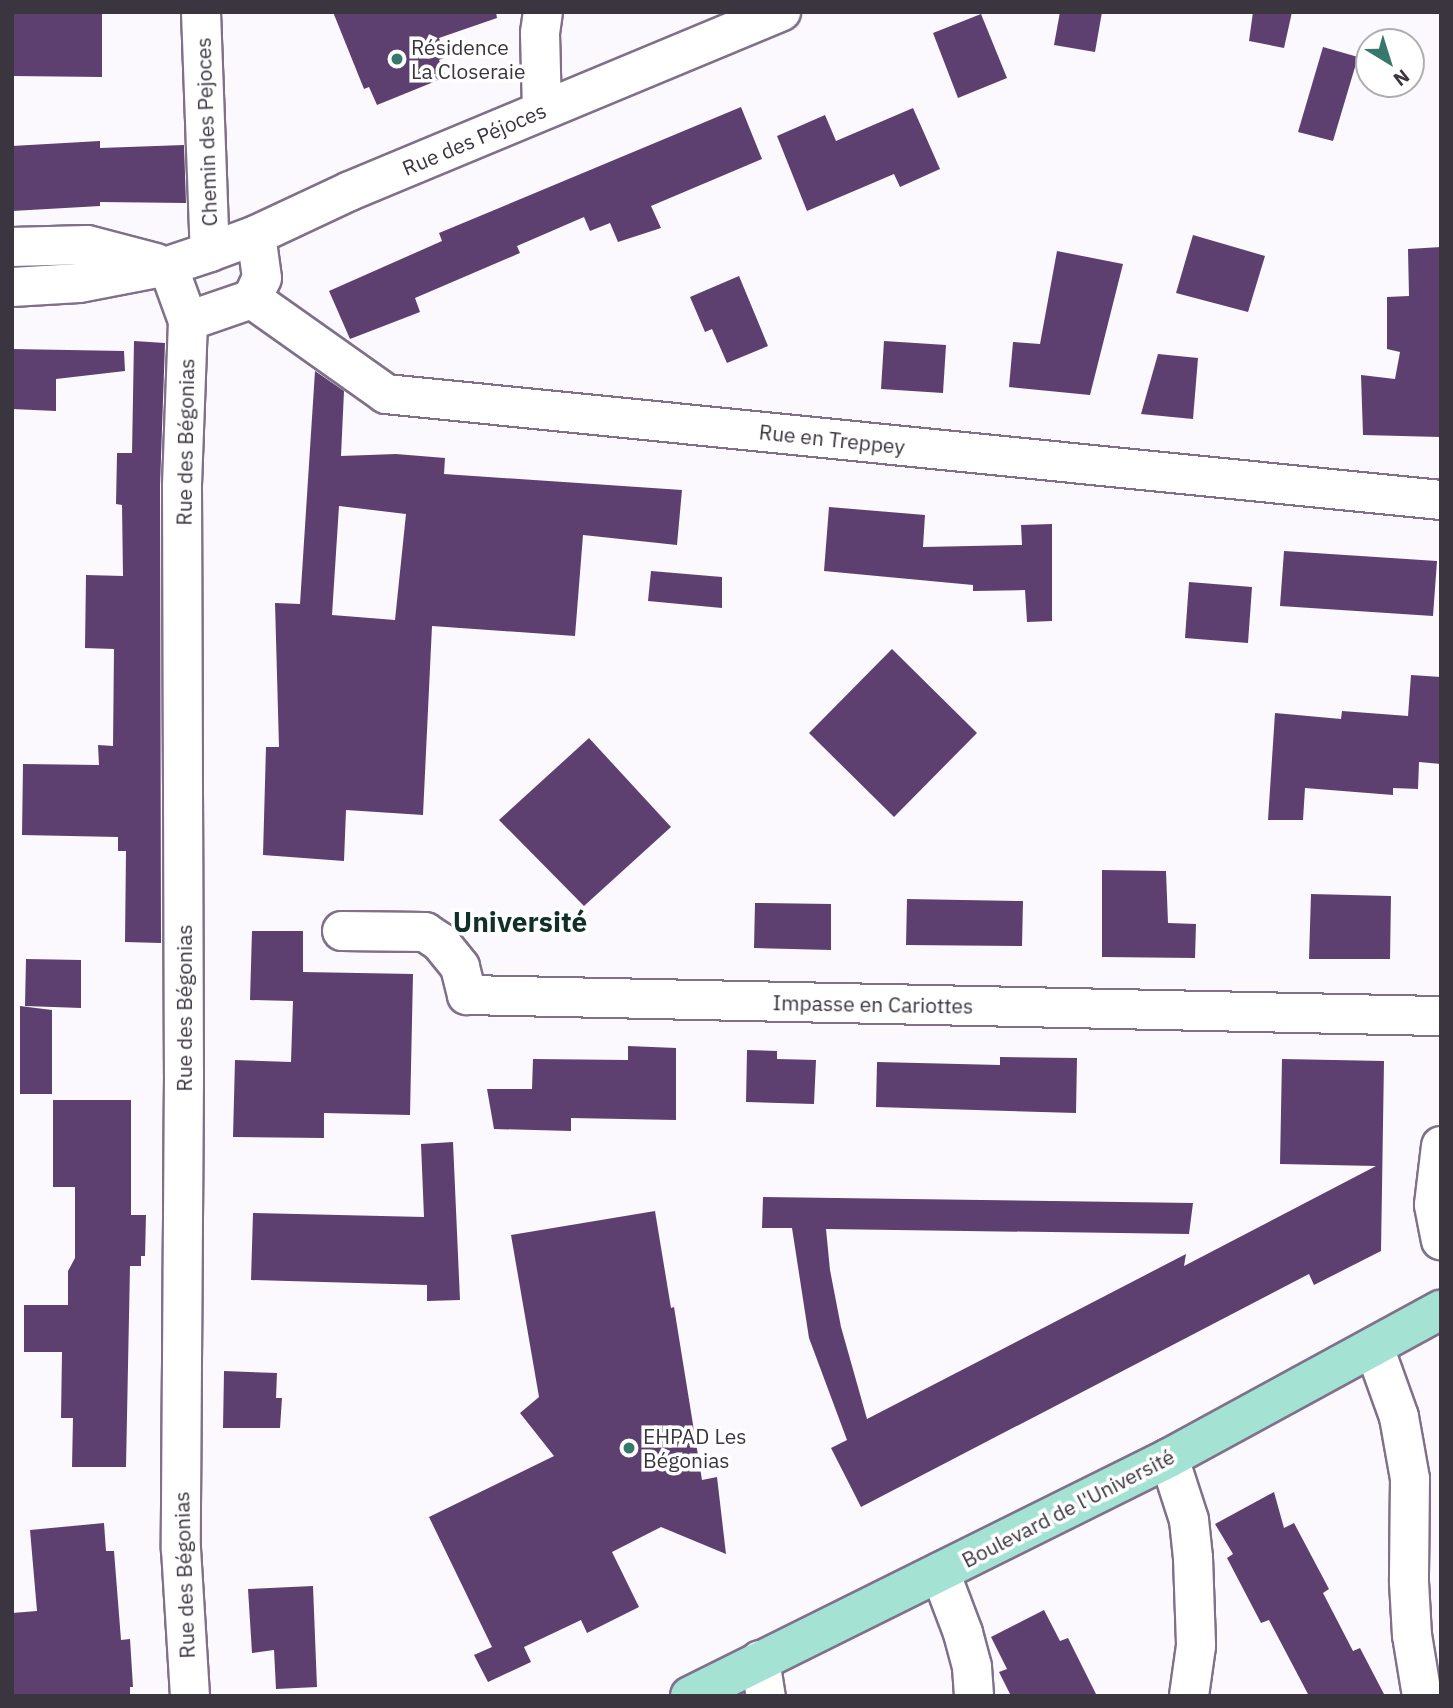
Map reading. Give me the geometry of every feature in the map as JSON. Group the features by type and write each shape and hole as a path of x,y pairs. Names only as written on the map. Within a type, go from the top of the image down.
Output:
{"main road":[{"name":"Boulevard de l'Université","path":"690,1696 763,1678 940,1572 1169,1458 1441,1310"}],"street":[{"name":"Chemin des Pejoces","path":"201,12 210,252"},
{"path":"542,110 540,33 543,12"},
{"name":"Rue des Péjoces","path":"12,286 79,283 168,266 210,252 256,235 350,191 542,110 782,12"},
{"path":"12,247 87,245 168,266 188,321 252,299 262,278 256,235"},
{"name":"Rue en Treppey","path":"252,299 386,394 1441,500"},
{"name":"Rue des Bégonias","path":"188,321 183,486 184,1075 181,1549 190,1696"},
{"name":"Impasse en Cariottes","path":"342,931 425,932 440,942 460,967 467,995 1441,1016"},
{"path":"1441,1146 1434,1205 1441,1240"},
{"path":"1374,1347 1399,1417 1409,1479 1412,1635 1422,1696"},
{"path":"1169,1458 1189,1520 1194,1558 1196,1646 1189,1696"},
{"path":"940,1572 963,1633 972,1667 974,1696"}],"building":[{"path":"12,12 102,12 102,77 12,76"},
{"name":"Résidence La Closeraie","path":"333,12 496,12 497,18 439,38 446,57 439,60 446,77 377,105 369,87 364,89"},
{"path":"1060,12 1102,12 1095,52 1054,45"},
{"path":"1253,12 1292,12 1284,48 1249,41"},
{"path":"981,14 1007,78 958,98 933,33"},
{"path":"1323,47 1355,56 1355,67 1333,141 1298,132"},
{"path":"741,107 762,159 651,206 661,228 618,242 610,223 590,231 584,217 517,246 520,253 415,298 420,312 350,339 329,291 442,241 439,233"},
{"path":"913,108 940,169 900,187 894,174 807,211 777,136 825,115 836,141"},
{"path":"100,141 100,148 184,145 186,203 100,202 100,206 12,211 12,146"},
{"path":"1193,235 1265,256 1248,312 1176,293"},
{"path":"1441,247 1440,437 1363,435 1361,375 1395,379 1400,352 1387,349 1387,297 1409,296 1408,249"},
{"path":"1057,251 1123,264 1090,395 1009,387 1013,342 1040,344"},
{"path":"739,276 768,346 727,363 712,329 705,332 690,297"},
{"path":"134,341 165,343 160,486 161,943 125,942 126,851 118,851 118,837 22,835 23,764 99,765 98,745 113,746 114,649 85,648 86,575 123,576 122,505 116,504 117,453 132,453"},
{"path":"884,341 946,345 943,393 881,389"},
{"path":"12,349 124,351 125,371 56,379 56,411 12,409"},
{"path":"1158,354 1198,358 1193,419 1141,414"},
{"path":"315,371 344,391 341,456 396,454 445,458 444,474 682,490 677,545 583,535 575,636 432,626 423,815 346,810 344,861 263,855 266,747 279,747 275,603 300,604","holes":["339,506 406,514 395,620 332,615"]},
{"path":"829,507 925,515 923,547 1022,545 1021,525 1052,524 1052,621 1027,622 1025,590 973,591 973,585 824,571"},
{"path":"1284,551 1437,561 1433,616 1280,606"},
{"path":"651,571 722,577 722,608 648,601"},
{"path":"1189,582 1252,587 1248,643 1185,638"},
{"path":"892,649 977,733 894,817 809,733"},
{"path":"1411,675 1441,677 1441,764 1419,762 1418,789 1393,788 1393,795 1305,788 1303,820 1268,820 1275,713 1341,719 1342,711 1408,716"},
{"path":"589,738 671,827 584,906 499,820"},
{"path":"1102,870 1166,871 1168,923 1196,924 1195,958 1102,957"},
{"path":"1311,894 1391,896 1390,959 1309,959"},
{"path":"907,899 1023,901 1022,946 906,945"},
{"path":"755,903 831,904 831,950 754,948"},
{"path":"252,931 303,931 303,972 413,974 410,1115 324,1113 324,1138 233,1137 235,1060 291,1062 293,1001 250,1000"},
{"path":"26,959 81,960 81,1008 25,1006"},
{"path":"20,1006 52,1010 52,1094 20,1094"},
{"path":"628,1046 676,1048 676,1120 571,1118 571,1131 494,1129 487,1089 532,1089 533,1059 628,1060"},
{"path":"747,1050 777,1051 777,1059 816,1060 814,1104 746,1102"},
{"path":"1000,1057 1077,1058 1076,1113 876,1107 877,1062 1000,1065"},
{"path":"1282,1059 1384,1061 1381,1251 1314,1285 1309,1274 861,1507 831,1448 847,1440 809,1338 792,1228 762,1228 763,1197 1193,1203 1189,1234 826,1229 830,1270 841,1327 867,1419 1186,1254 1184,1266 1376,1166 1280,1164"},
{"path":"53,1100 131,1100 131,1215 146,1215 145,1256 141,1256 141,1266 130,1266 126,1467 72,1467 73,1418 61,1418 62,1352 24,1352 24,1305 68,1305 68,1271 75,1258 75,1187 53,1187"},
{"path":"453,1142 460,1300 427,1301 427,1285 251,1280 253,1213 424,1217 421,1144"},
{"name":"EHPAD Les Bégonias","path":"655,1211 671,1308 674,1307 702,1480 717,1477 726,1554 661,1527 612,1552 639,1607 587,1633 581,1620 524,1647 531,1662 488,1682 474,1655 492,1647 429,1517 554,1456 520,1413 539,1397 511,1235"},
{"path":"224,1371 277,1373 276,1398 282,1398 280,1428 223,1428"},
{"path":"1274,1492 1284,1528 1294,1523 1329,1589 1323,1593 1353,1651 1360,1648 1385,1696 1309,1696 1269,1620 1261,1623 1227,1558 1233,1554 1215,1524"},
{"path":"104,1523 106,1551 114,1551 121,1640 130,1639 133,1687 130,1687 130,1696 12,1696 12,1613 37,1611 30,1530"},
{"path":"313,1586 317,1687 276,1689 274,1650 252,1653 248,1589"},
{"path":"1044,1610 1060,1641 1068,1638 1097,1696 1011,1696 999,1672 1007,1669 991,1637"}],"place":[{"name":"Résidence La Closeraie","path":"397,59"},
{"name":"EHPAD Les Bégonias","path":"629,1448"}],"district":[{"name":"Université","path":"520,922"}]}
